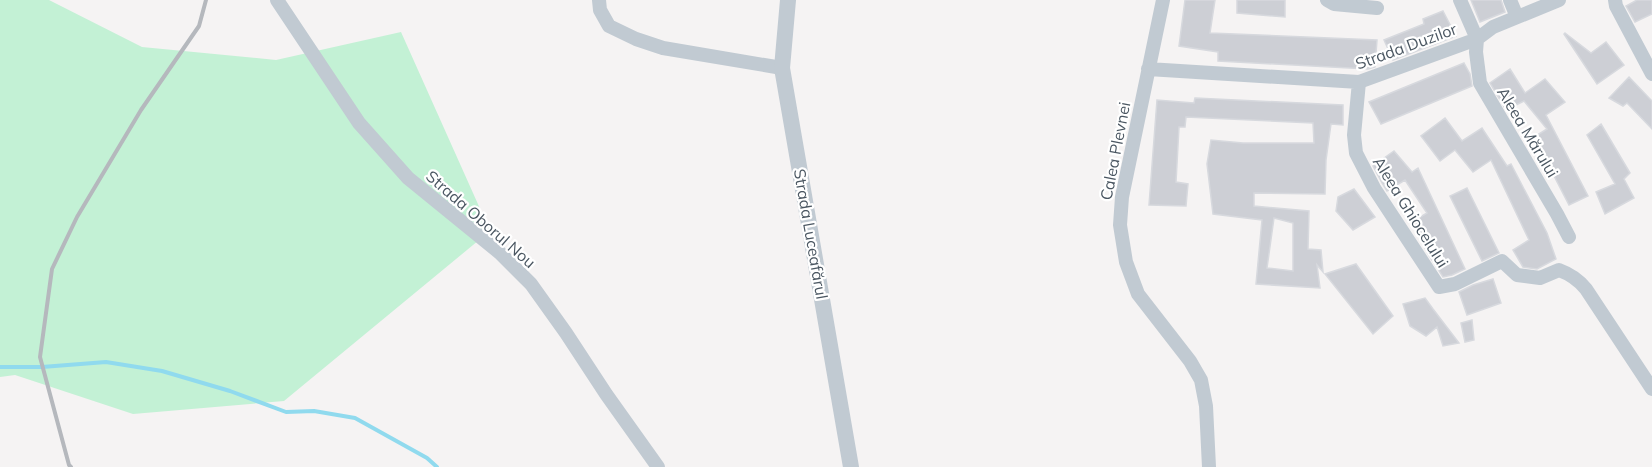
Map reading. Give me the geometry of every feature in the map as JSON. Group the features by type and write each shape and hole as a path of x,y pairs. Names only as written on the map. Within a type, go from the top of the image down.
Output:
{"street":[{"name":"Strada Oborul Nou","path":"277,0 359,123 408,178 500,253 531,284 658,467"},
{"path":"599,0 600,10 609,26 636,39 663,48 782,69"},
{"name":"Strada Luceafărul","path":"788,0 782,69 850,467"},
{"name":"Calea Plevnei","path":"1163,0 1122,197 1120,225 1126,262 1138,294 1191,361 1200,380 1206,406 1209,467"},
{"path":"1327,0 1334,4 1377,8"},
{"path":"1460,0 1477,39"},
{"path":"1510,0 1517,17"},
{"name":"Strada Duzilor","path":"1148,69 1359,82 1477,39 1493,27 1559,0"},
{"path":"1615,0 1652,74"},
{"name":"Aleea Mărului","path":"1477,39 1476,52 1480,83 1569,237"},
{"name":"Aleea Ghiocelului","path":"1359,82 1354,135 1356,153 1374,188 1439,287 1455,284 1502,261 1517,275 1540,278 1559,270 1570,274 1586,289 1652,389"}],"green space":[{"path":"0,0 49,0 142,47 276,60 401,32 490,231 284,401 133,414 15,375 0,377"}],"building":[{"path":"1185,0 1215,0 1210,33 1377,40 1375,67 1368,69 1218,61 1218,52 1179,46"},
{"path":"1237,0 1285,0 1285,17 1237,13"},
{"path":"1471,0 1501,0 1505,12 1480,22"},
{"path":"1637,0 1652,0 1652,14 1635,22 1626,6"},
{"path":"1443,11 1456,36 1393,60 1384,40 1424,24 1423,19"},
{"path":"1565,33 1591,53 1606,42 1624,65 1597,84"},
{"path":"1464,63 1470,74 1472,86 1381,124 1369,102"},
{"path":"1510,69 1525,93 1545,79 1565,102 1546,115 1588,196 1569,205 1534,137 1547,129 1524,101 1506,110 1490,83"},
{"path":"1629,77 1652,101 1652,129 1627,103 1623,106 1609,98"},
{"path":"1195,98 1343,105 1343,125 1331,124 1326,160 1325,194 1254,193 1254,206 1309,211 1308,249 1321,250 1323,272 1317,265 1320,288 1256,284 1262,220 1213,214 1207,164 1211,140 1243,143 1314,143 1313,123 1186,117 1185,127 1179,127 1176,182 1188,184 1186,206 1149,205 1157,100 1194,103","holes":["1274,218 1293,223 1293,271 1267,268"]},
{"path":"1445,118 1462,141 1482,128 1507,166 1511,164 1547,233 1556,259 1537,269 1523,267 1513,250 1529,240 1491,160 1473,172 1455,150 1440,161 1421,136"},
{"path":"1601,124 1630,173 1624,179 1634,198 1605,214 1596,192 1615,184 1587,135"},
{"path":"1394,151 1412,172 1418,168 1465,269 1443,277 1412,222 1427,213 1405,180 1387,191 1382,183 1373,166"},
{"path":"1467,188 1499,253 1482,261 1450,196"},
{"path":"1354,189 1375,217 1353,230 1336,211 1338,197"},
{"path":"1356,264 1393,316 1373,334 1325,274"},
{"path":"1493,279 1501,303 1467,315 1459,292"},
{"path":"1425,298 1459,343 1443,346 1437,327 1426,336 1410,326 1403,304"},
{"path":"1472,320 1474,340 1465,342 1461,323"}],"waterway":[{"path":"0,367 42,367 106,362 162,371 230,391 286,412 314,411 355,418 427,458 437,467"}],"railway":[{"path":"71,467 40,357 52,269 77,217 141,110 199,26 206,0"}]}
